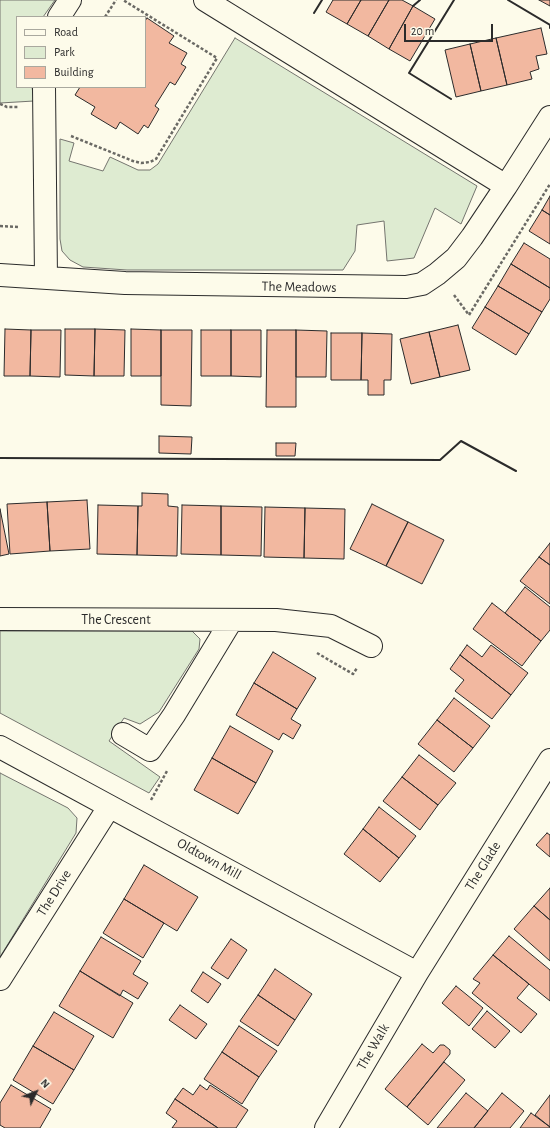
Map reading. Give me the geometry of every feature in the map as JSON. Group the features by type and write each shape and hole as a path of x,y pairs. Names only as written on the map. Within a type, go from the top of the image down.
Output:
{"street":[{"path":"60,16 70,0"},
{"path":"205,0 506,186"},
{"path":"44,88 46,278"},
{"name":"The Meadows","path":"0,275 124,283 406,287 422,284 456,258 506,186 550,117"},
{"name":"The Crescent","path":"0,619 276,620 331,626 371,646"},
{"path":"123,734 150,750 174,715 231,620"},
{"name":"Oldtown Mill","path":"0,747 109,807 138,820 417,973"},
{"name":"The Glade","path":"417,973 550,760"},
{"name":"The Drive","path":"0,979 109,807"},
{"name":"The Walk","path":"331,1126 417,973"}],"path":[{"path":"106,16 116,0"},
{"path":"64,133 133,161 141,163 150,162 156,159 217,58 123,0"},
{"path":"452,292 469,315 550,184"},
{"path":"315,652 354,674 371,646"},
{"path":"138,820 169,768"}],"green space":[{"path":"0,0 55,0 44,16 16,16 16,88 32,88 34,101 0,103"},
{"path":"235,38 477,186 461,224 435,208 414,258 387,261 384,221 357,225 355,251 343,270 127,270 83,267 70,260 62,251 60,239 60,139 74,143 69,161 103,171 110,157 138,170 150,170 158,164"},
{"path":"0,631 192,631 200,639 199,649 159,712 140,724 124,718 109,741 160,777 149,793 0,713"},
{"path":"0,773 68,808 77,818 76,833 0,957"}],"building":[{"path":"333,0 361,0 347,24 326,12"},
{"path":"361,0 389,0 368,36 347,24"},
{"path":"389,0 402,0 413,6 389,49 368,36"},
{"path":"539,0 550,0 550,6"},
{"path":"413,6 435,19 410,61 389,49"},
{"path":"147,18 174,36 169,43 187,53 181,64 186,67 175,85 170,82 155,106 159,109 148,128 144,125 138,134 120,122 116,129 91,114 95,107 75,95 79,88 146,88"},
{"path":"541,28 547,54 536,56 539,69 530,72 532,79 507,85 496,38"},
{"path":"496,38 507,85 481,91 470,44"},
{"path":"470,44 481,91 456,97 445,50"},
{"path":"550,196 550,215 542,210"},
{"path":"542,210 550,215 550,244 529,231"},
{"path":"524,243 550,259 550,288 511,264"},
{"path":"511,264 550,288 550,299 542,312 498,286"},
{"path":"498,286 542,312 529,334 485,307"},
{"path":"485,307 529,334 516,355 472,328"},
{"path":"458,325 470,370 440,377 429,332"},
{"path":"5,329 31,330 30,376 4,376"},
{"path":"65,329 95,329 94,376 65,375"},
{"path":"95,329 125,330 124,376 94,376"},
{"path":"131,329 161,330 161,376 131,376"},
{"path":"31,330 61,330 60,377 30,376"},
{"path":"161,330 192,330 191,406 161,405"},
{"path":"201,330 231,330 231,376 201,376"},
{"path":"231,330 261,330 261,377 231,376"},
{"path":"267,330 296,330 296,407 266,407"},
{"path":"296,330 327,331 326,377 296,377"},
{"path":"429,332 440,377 411,384 400,339"},
{"path":"331,333 362,333 361,380 331,380"},
{"path":"362,333 392,334 391,380 384,380 384,395 368,395 368,380 361,380"},
{"path":"159,436 192,437 191,454 159,453"},
{"path":"276,443 296,443 295,456 276,456"},
{"path":"142,493 168,494 168,506 178,507 177,556 137,555 138,506 142,506"},
{"path":"87,500 90,549 50,551 47,502"},
{"path":"47,502 50,551 10,554 7,504"},
{"path":"372,504 408,522 386,566 350,549"},
{"path":"98,505 138,506 137,555 97,554"},
{"path":"182,505 221,506 221,555 181,554"},
{"path":"221,506 262,507 261,556 221,555"},
{"path":"265,507 305,508 304,558 264,557"},
{"path":"305,508 345,509 344,559 304,558"},
{"path":"0,509 9,554 0,556"},
{"path":"408,522 444,540 422,584 386,566"},
{"path":"550,543 550,565 539,557"},
{"path":"539,557 550,565 550,604 520,581"},
{"path":"525,587 550,607 550,630 541,641 505,613"},
{"path":"492,603 541,641 522,666 473,629"},
{"path":"467,645 482,657 491,645 528,673 511,695 460,655"},
{"path":"273,652 316,678 297,709 254,683"},
{"path":"460,655 511,695 492,719 455,691 464,680 450,669"},
{"path":"254,683 297,709 291,719 301,725 293,739 283,733 279,740 236,715"},
{"path":"454,698 490,726 473,748 437,720"},
{"path":"437,720 473,748 454,772 418,744"},
{"path":"230,726 273,751 256,783 212,758"},
{"path":"419,755 456,783 438,805 402,777"},
{"path":"212,758 256,783 238,814 194,790"},
{"path":"402,777 438,805 420,830 383,801"},
{"path":"379,807 416,836 399,858 363,829"},
{"path":"363,829 399,858 380,882 344,854"},
{"path":"547,833 550,835 550,857 536,845"},
{"path":"144,865 198,897 177,931 124,899"},
{"path":"550,888 550,920 534,906"},
{"path":"124,899 164,923 143,958 103,933"},
{"path":"534,906 550,920 550,961 514,929"},
{"path":"509,936 550,970 550,1001 493,955"},
{"path":"101,937 141,961 133,974 148,983 138,999 123,990 120,996 80,971"},
{"path":"231,939 247,950 228,979 211,968"},
{"path":"493,955 529,984 517,998 537,1014 521,1033 472,993 480,983 473,979"},
{"path":"275,969 312,994 295,1020 258,995"},
{"path":"80,971 133,1003 113,1038 59,1006"},
{"path":"203,972 221,984 208,1003 191,991"},
{"path":"456,986 483,1008 469,1026 442,1003"},
{"path":"258,995 295,1020 278,1046 240,1021"},
{"path":"180,1005 207,1024 196,1039 169,1020"},
{"path":"487,1011 510,1031 495,1048 472,1029"},
{"path":"54,1012 94,1036 74,1070 33,1046"},
{"path":"239,1026 277,1051 259,1077 222,1052"},
{"path":"422,1044 433,1053 440,1045 444,1045 450,1050 450,1054 407,1107 385,1089"},
{"path":"33,1046 74,1070 53,1104 13,1080"},
{"path":"222,1052 259,1077 242,1104 204,1079"},
{"path":"444,1062 465,1080 428,1125 407,1107"},
{"path":"11,1085 51,1109 40,1128 5,1128 0,1125 0,1103"},
{"path":"200,1085 207,1090 210,1085 248,1110 236,1128 218,1128 175,1099 183,1088 193,1095"},
{"path":"466,1093 488,1111 474,1128 437,1128"},
{"path":"502,1093 524,1111 510,1128 474,1128"},
{"path":"550,1095 550,1127 535,1115"},
{"path":"175,1099 218,1128 172,1128 177,1121 166,1113"},
{"path":"531,1113 550,1127 550,1128 520,1128"}],"wall":[{"path":"314,13 322,0"},
{"path":"413,6 420,0"},
{"path":"451,99 409,73 454,0"},
{"path":"508,0 550,25 550,28"},
{"path":"0,458 440,460 461,441 516,471"}]}
